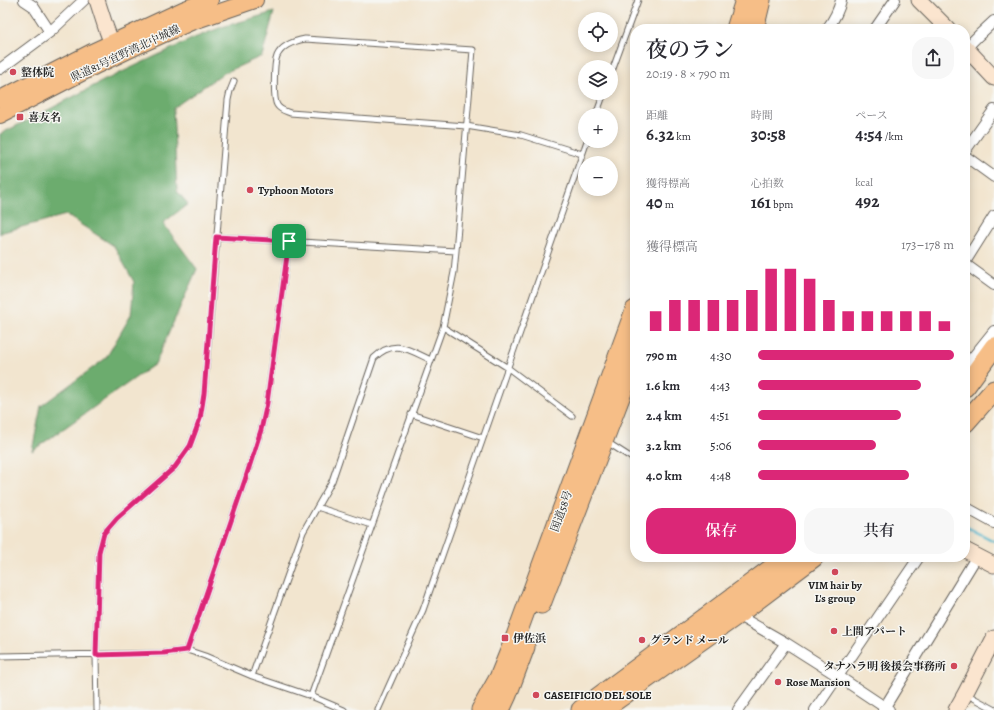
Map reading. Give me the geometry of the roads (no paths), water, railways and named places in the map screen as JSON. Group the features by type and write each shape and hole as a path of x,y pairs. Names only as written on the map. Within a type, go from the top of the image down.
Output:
{"highway":[{"path":"755,24 761,0"},
{"path":"737,24 743,2"},
{"name":"国道58号","path":"481,710 498,678 516,636 630,324"},
{"path":"970,380 994,346"},
{"name":"国道58号","path":"505,705 630,371"},
{"path":"970,417 994,390"},
{"path":"581,710 780,562"},
{"path":"602,710 736,615 807,562"}],"main road":[{"name":"県道81号宜野湾北中城線","path":"0,115 185,9 210,0"},
{"name":"県道81号宜野湾北中城線","path":"0,99 90,53 114,49 254,0"}],"street":[{"path":"24,0 37,3 50,32"},
{"path":"0,69 50,32 84,0"},
{"path":"97,0 114,49"},
{"path":"185,9 199,0"},
{"path":"831,24 841,0"},
{"path":"878,24 895,0"},
{"path":"919,0 943,24"},
{"path":"970,43 994,21"},
{"path":"970,51 994,78"},
{"path":"970,144 994,110"},
{"path":"970,160 994,177"},
{"path":"970,255 994,216"},
{"path":"970,267 994,284"},
{"path":"970,361 994,331"},
{"path":"970,510 994,523"},
{"path":"971,553 994,565"},
{"path":"815,710 916,562"},
{"path":"736,615 786,643 838,676 885,709 966,562"},
{"path":"956,710 994,638"},
{"path":"738,710 786,643"}],"lane":[{"path":"616,60 638,0"},
{"path":"311,696 443,327 454,272 466,126 473,50 305,39 289,44 277,56 275,63 275,98 277,105 282,110 290,113 466,126 521,135 582,154"},
{"path":"96,710 99,552 104,533 117,518 175,467 190,446 200,419 204,394 228,100 234,81"},
{"path":"378,710 423,610 584,148"},
{"path":"216,237 456,251"},
{"path":"187,650 261,430 267,403 289,241"},
{"path":"443,327 508,368 572,416"},
{"path":"252,676 303,532 332,481 374,358 386,348 392,346 409,349 431,360"},
{"path":"411,414 483,438"},
{"path":"604,440 630,457"},
{"path":"317,507 372,525"},
{"path":"0,656 164,653 187,650 252,676 311,696 344,710"},
{"path":"965,694 994,709"}],"waterway":[{"path":"970,529 994,541"}],"place":[{"name":"整体院","path":"13,72"},
{"name":"喜友名","path":"20,117"},
{"name":"Typhoon Motors","path":"250,190"},
{"name":"VIM hair by L's group","path":"835,572"},
{"name":"上間アパート","path":"834,631"},
{"name":"伊佐浜","path":"505,638"},
{"name":"グランド メール","path":"642,640"},
{"name":"タナハラ明 後援会事務所","path":"954,666"},
{"name":"Rose Mansion","path":"778,682"},
{"name":"CASEIFICIO DEL SOLE","path":"536,695"}]}
